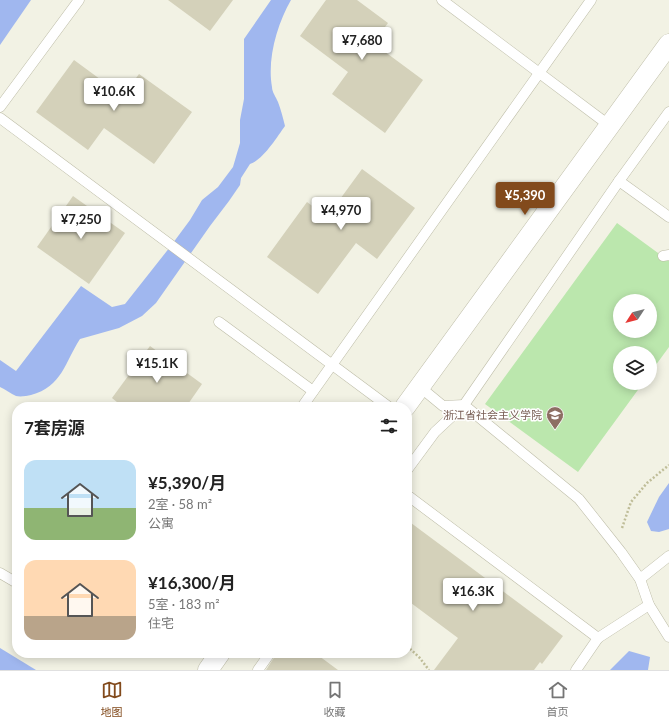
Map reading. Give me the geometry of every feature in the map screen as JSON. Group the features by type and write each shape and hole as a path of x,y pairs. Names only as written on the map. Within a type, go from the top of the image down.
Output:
{"street":[{"path":"409,402 669,44"},
{"path":"208,670 216,658"}],"lane":[{"path":"0,107 79,0"},
{"path":"442,0 610,126"},
{"path":"305,402 591,0"},
{"path":"412,463 436,432 464,405 619,181 669,112"},
{"path":"0,118 155,235 382,402"},
{"path":"619,181 669,217"},
{"path":"219,322 313,391"},
{"path":"420,388 443,406 464,405 579,499 621,552 640,579 648,605 669,637"},
{"path":"412,499 598,638"},
{"path":"640,579 669,556"},
{"path":"0,573 12,579"},
{"path":"576,670 598,638 648,605"},
{"path":"258,670 266,658"}],"path":[{"path":"621,552 619,538 631,502 647,483 669,464"},
{"path":"412,651 429,670"}],"green space":[{"path":"617,223 669,261 669,347 657,363 657,346 613,346 613,390 638,390 578,472 485,404"}],"water":[{"path":"0,0 31,0 0,45"},
{"path":"271,0 291,0 281,20 272,54 272,89 279,105 285,126 274,142 260,158 250,164 241,178 240,185 229,201 156,303 142,316 119,328 80,339 62,373 50,386 41,391 29,395 18,396 0,387 0,360 16,371 81,286 112,307 125,304 190,220 202,200 218,187 233,167 240,143 240,120 244,99 244,39"},
{"path":"669,483 669,529 659,532 651,531 647,522 659,497"},
{"path":"0,648 12,655 12,658 16,658 36,670 0,670"},
{"path":"629,651 650,657 648,670 610,670"}],"building":[{"path":"168,0 233,0 210,31"},
{"path":"326,0 357,0 388,23 373,43 423,80 385,133 332,94 348,72 300,36"},
{"path":"74,60 123,96 139,74 192,112 154,164 104,128 88,150 36,112"},
{"path":"362,169 415,208 377,259 356,243 318,294 267,257 307,202 327,217"},
{"path":"73,196 125,233 89,284 37,247"},
{"path":"150,346 202,384 189,402 117,402 112,398"},
{"path":"412,524 563,636 542,664 540,662 534,670 434,670 458,638 412,604"},
{"path":"274,658 322,658 338,670 266,670"}],"place":[{"name":"浙江省社会主义学院","path":"555,430"}]}
